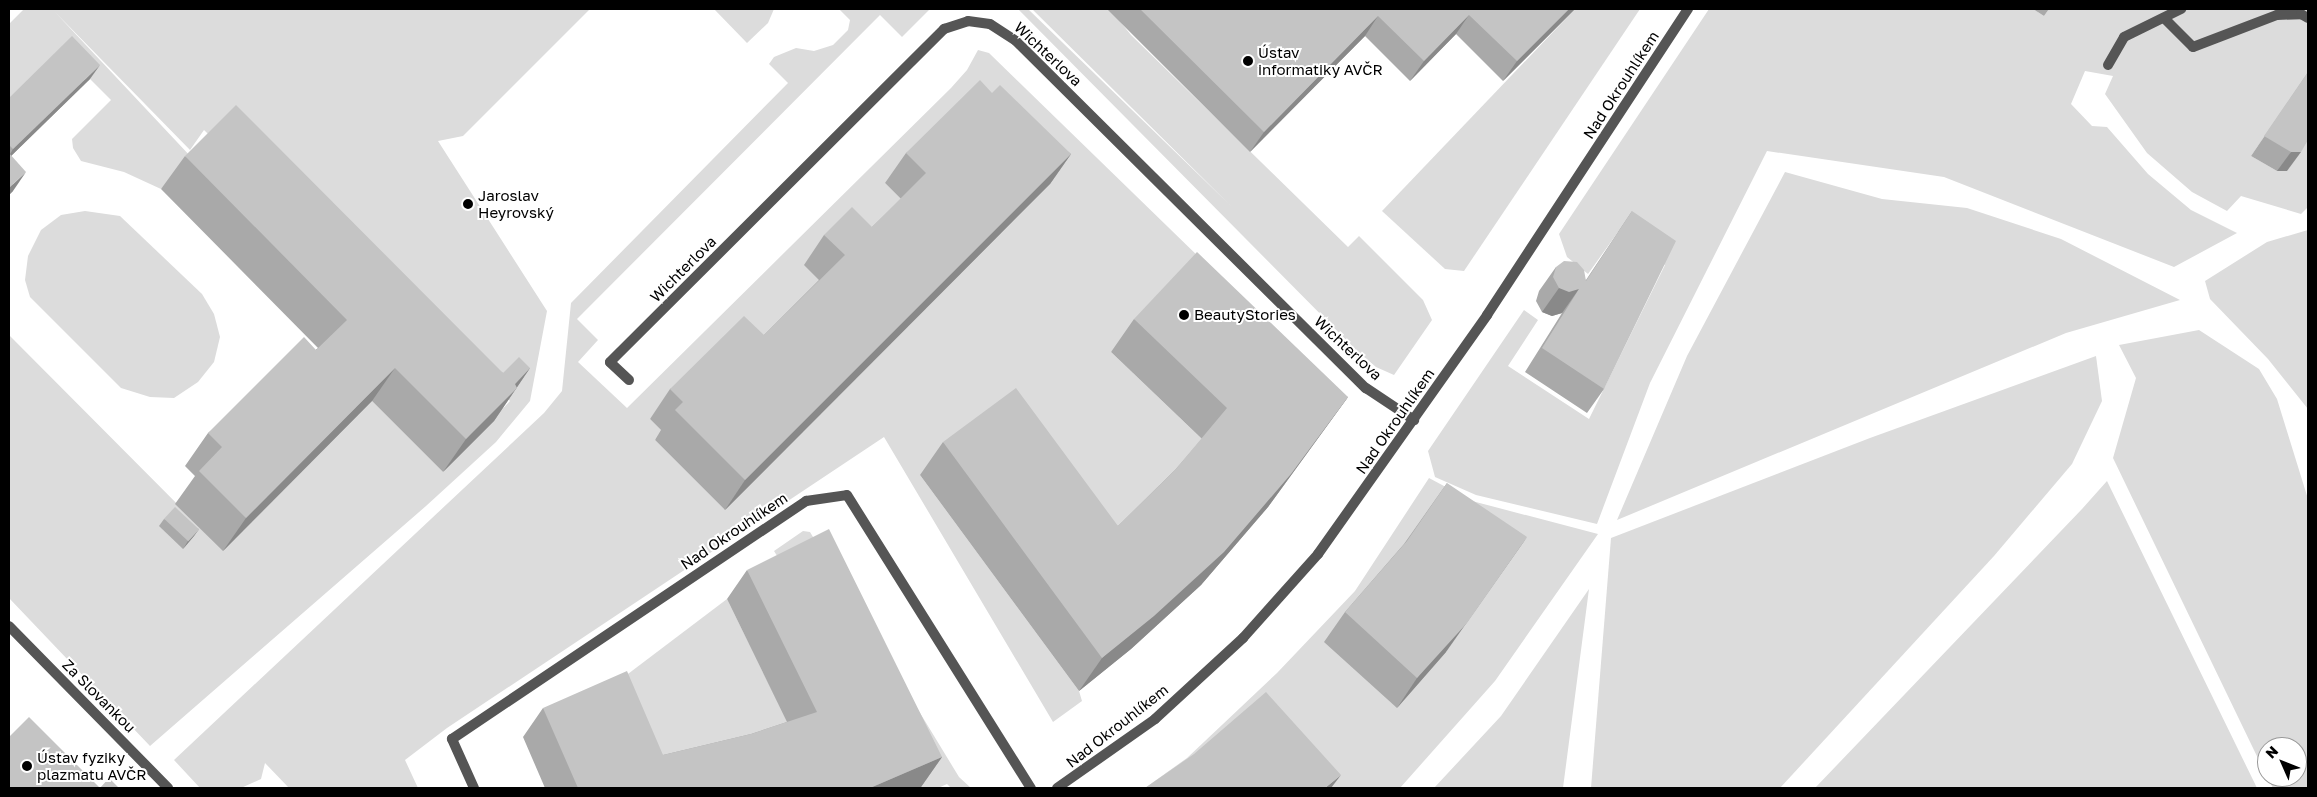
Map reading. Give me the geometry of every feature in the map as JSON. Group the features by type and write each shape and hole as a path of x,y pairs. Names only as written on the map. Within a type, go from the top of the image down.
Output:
{"street":[{"name":"Nad Okrouhlíkem","path":"1057,788 1155,719 1243,638 1318,554 1414,420 1688,9"},
{"path":"2108,65 2124,37 2181,9"},
{"path":"2164,18 2193,47 2277,15 2301,14 2308,18"},
{"name":"Wichterlova","path":"628,380 610,362 944,29 968,21 990,24 1016,41 1366,388 1414,420"},
{"name":"Nad Okrouhlíkem","path":"474,788 452,739 806,501 847,495 1031,788"},
{"name":"Za Slovankou","path":"9,626 168,788"}],"shaded area":[{"path":"24,9 590,9 463,136 438,141 547,311 530,401 496,442 426,506 150,746 9,598 9,335 223,550 372,401 443,472 510,401 497,388 377,300 204,130 190,150 54,11 192,158 161,189 124,172 81,161 73,148 72,139 111,100 90,79 9,102 9,24"},
{"path":"714,9 774,9 768,23 747,43"},
{"path":"839,9 930,9 902,37 880,15 577,319 598,340 578,362 627,408 951,88 967,70 978,50 989,53 1203,261 1111,352 1204,441 1122,534 920,475 1079,691 1082,701 1053,722 884,437 447,728 405,760 418,788 289,788 265,763 261,779 241,788 200,788 174,760 544,413 562,391 571,303 788,83 769,64 774,57 796,48 814,51 833,45 848,30 850,20","holes":["885,183 1050,184 724,509 655,440 663,432 650,419 744,365 905,203"]},
{"path":"1018,9 1028,9 1232,207 1032,9 1110,9 1131,35 1348,247 1359,236 1423,300 1432,320 1394,375 1376,367 1357,351"},
{"path":"1575,9 1640,9 1464,271 1445,269 1382,211"},
{"path":"1709,9 2033,9 2044,16 2049,9 2308,9 2308,72 2251,156 2277,171 2287,171 2308,138 2308,207 2301,214 2241,196 2227,211 2192,192 2147,153 2105,94 2113,76 2085,71 2071,104 2092,126 2107,127 2148,174 2191,210 2237,233 2174,267 1944,177 1767,151 1650,383 1597,524 1476,495 1435,477 1428,451 1524,310 1538,320 1508,366 1589,419 1665,265 1618,232 1588,274 1567,257 1559,234"},
{"path":"1785,172 1882,199 1967,208 2061,239 2180,300 2066,333 1617,520 1687,356"},
{"path":"85,211 120,216 202,294 214,314 220,337 214,362 198,382 174,398 150,397 121,388 30,297 25,280 28,256 41,230 61,215"},
{"path":"2308,230 2308,409 2268,359 2210,299 2205,281 2267,242"},
{"path":"2199,330 2259,369 2277,399 2308,499 2308,788 2273,788 2307,787 2307,737 2257,737 2257,756 2113,458 2136,378 2119,345"},
{"path":"2096,356 2102,401 2072,464 1994,556 1780,788 1591,788 1611,538 1870,438"},
{"path":"1429,478 1472,501 1598,534 1495,681 1400,788 1145,788 1187,758 1277,673 1355,591"},
{"path":"2107,481 2257,788 1815,788 2082,509"},
{"path":"803,531 810,532 959,777 971,788 951,788 947,784 938,788 917,788 921,786 774,551"},
{"path":"1589,589 1563,788 1434,788 1501,716"},
{"path":"727,599 797,741 643,785 616,683"}],"building":[{"name":"Ústav informatiky AVČR","path":"1140,9 1569,9 1517,61 1469,15 1424,61 1378,16 1264,132"},
{"path":"72,36 100,65 13,149 9,145 9,98"},
{"path":"2308,72 2308,140 2301,152 2291,152 2264,136"},
{"path":"980,80 992,93 1000,85 1071,154 745,480 675,410 683,402 670,389 744,316 764,335 845,255 824,235 852,207 872,227 926,173 906,153"},
{"path":"236,105 503,373 519,357 530,368 515,384 517,388 466,439 395,368 246,518 199,471 222,447 208,433 304,337 316,350 347,320 185,156"},
{"path":"9,153 26,172 9,188"},
{"path":"1632,211 1676,241 1604,389 1542,348 1579,289 1569,292 1559,288 1553,277 1556,267 1564,261 1577,262 1584,270 1586,281"},
{"path":"1197,252 1348,397 1291,474 1224,552 1154,616 1102,658 943,442 1016,388 1118,526 1175,470 1227,408 1134,319"},
{"path":"1447,483 1527,537 1467,623 1417,678 1345,612 1407,541"},
{"path":"175,507 199,530 188,541 164,519"},
{"path":"829,529 942,757 870,788 578,788 543,708 627,671 663,755 751,734 817,712 747,570"},
{"path":"1266,692 1341,775 1325,788 1145,788 1194,754"},
{"path":"29,717 100,788 9,788 9,737"},
{"path":"109,778 119,788 100,788"}],"place":[{"name":"Ústav informatiky AVČR","path":"1248,61"},
{"name":"Jaroslav Heyrovský","path":"468,204"},
{"name":"BeautyStories","path":"1184,315"},
{"name":"Ústav fyziky plazmatu AVČR","path":"27,766"}]}
